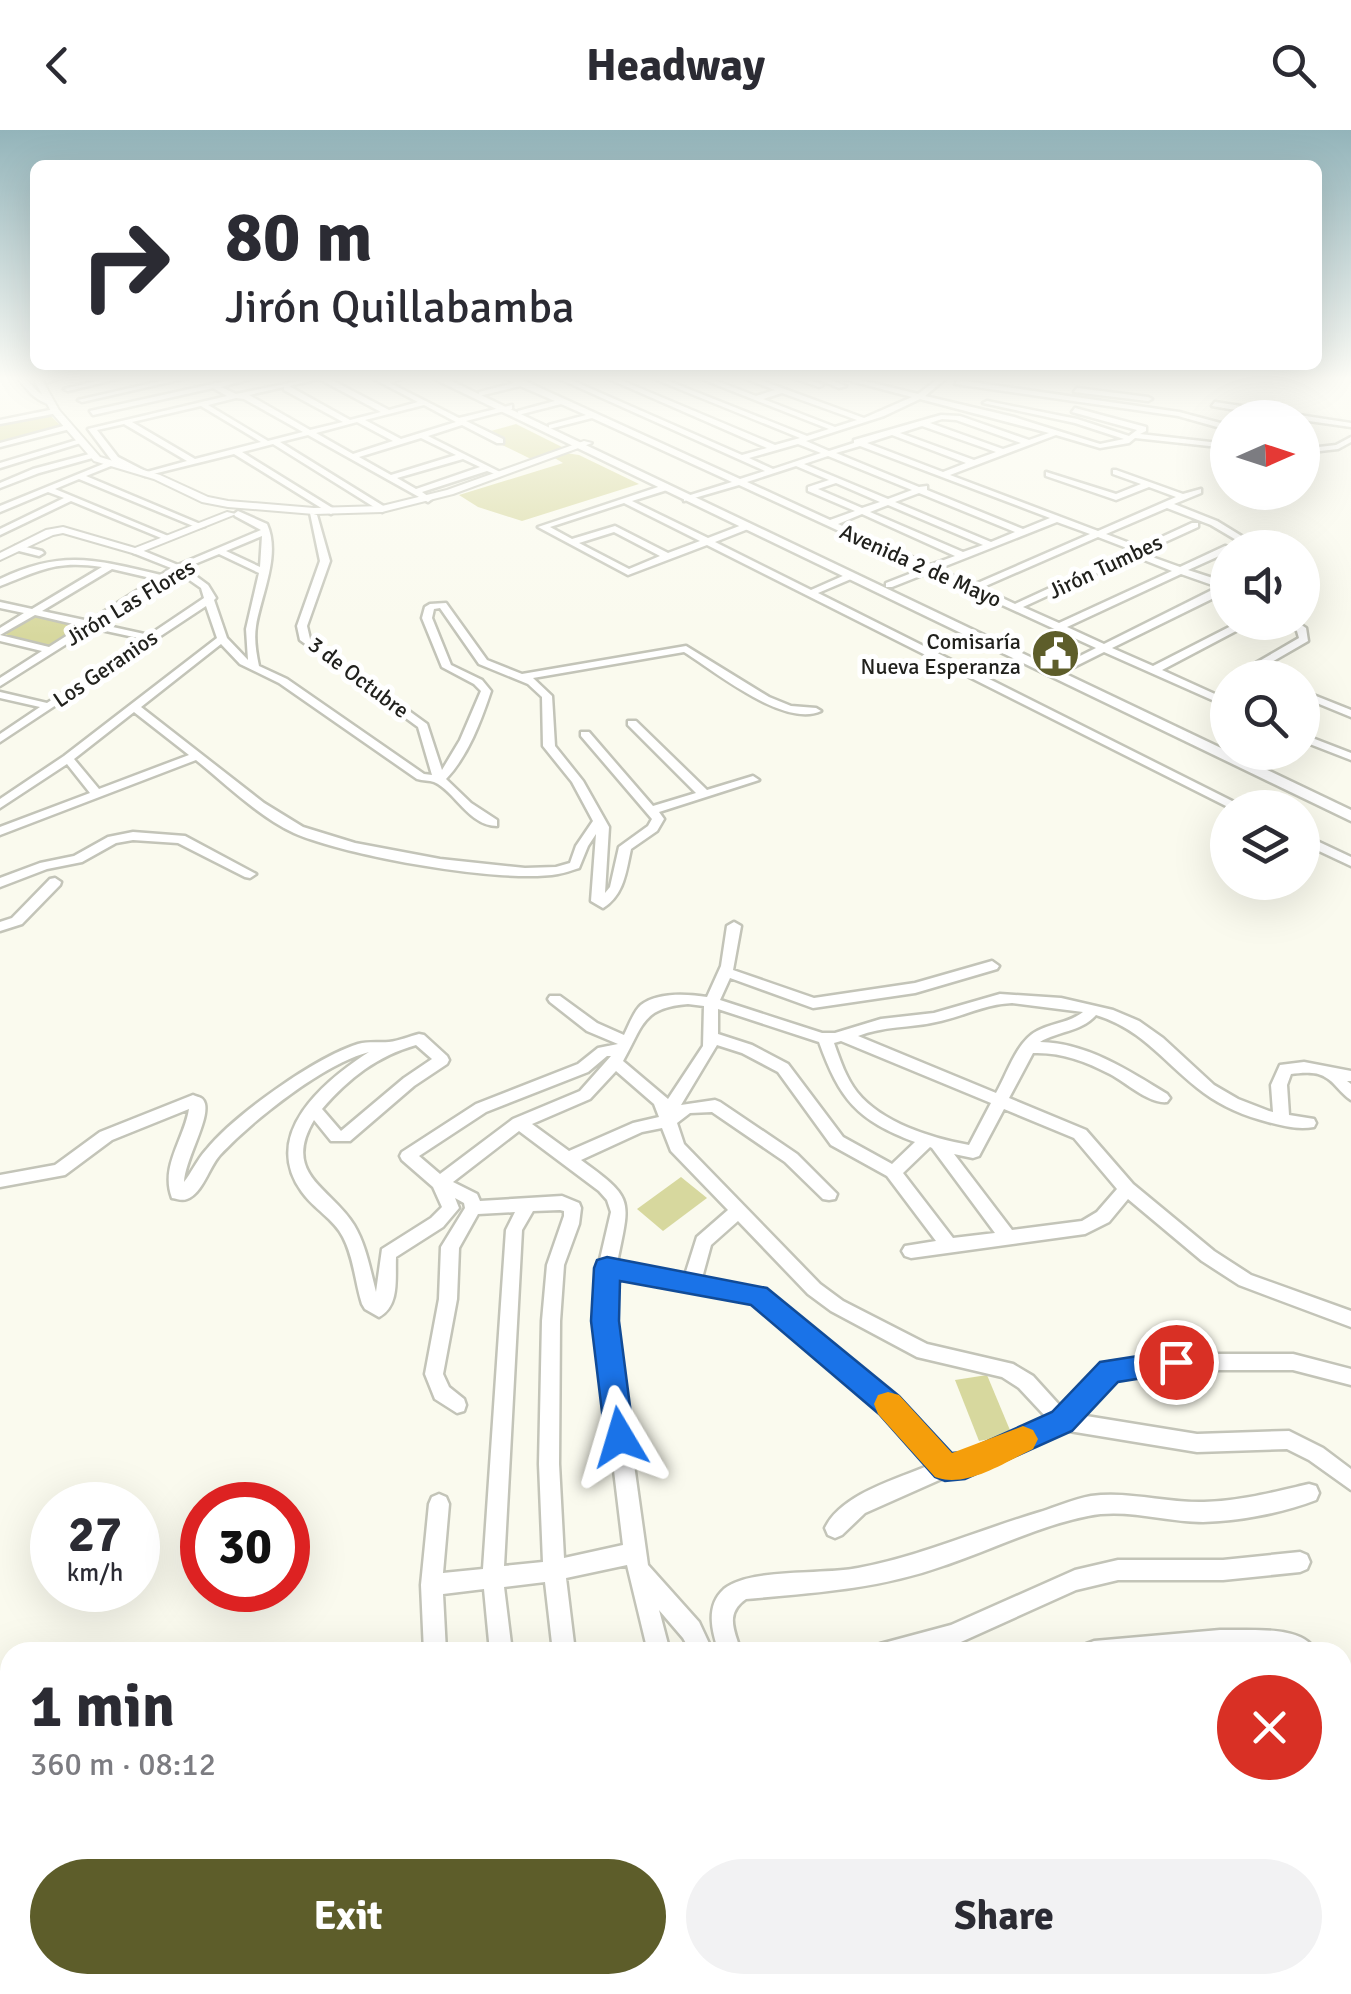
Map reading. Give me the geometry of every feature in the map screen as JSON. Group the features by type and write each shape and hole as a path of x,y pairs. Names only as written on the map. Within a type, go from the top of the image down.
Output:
{"main road":[{"path":"617,463 848,577 1210,738"},
{"path":"621,463 1064,668 1351,816"},
{"path":"1280,770 1351,804"}],"street":[{"path":"19,463 36,471"},
{"path":"0,486 65,463"},
{"path":"123,463 207,501 332,511 382,509"},
{"path":"0,509 109,464 146,474 190,463"},
{"path":"254,463 332,511"},
{"path":"305,463 382,509"},
{"path":"363,463 428,499"},
{"path":"390,478 440,463"},
{"path":"477,463 500,474"},
{"path":"136,551 234,514 312,515 382,509 428,499 532,463"},
{"name":"Avenida 2 de Mayo","path":"695,463 1154,670 1210,691"},
{"path":"752,463 773,472"},
{"path":"694,498 800,463"},
{"path":"853,463 1024,532"},
{"path":"911,463 1210,581"},
{"path":"109,464 264,526 264,572 251,614 248,642 255,669"},
{"path":"797,464 991,545"},
{"path":"829,524 919,490 973,464"},
{"path":"415,492 487,468"},
{"path":"1116,472 1180,496"},
{"path":"1049,474 1116,497 1150,484"},
{"path":"78,476 200,526"},
{"path":"837,480 811,489 964,556"},
{"path":"0,499 35,484"},
{"path":"46,488 169,538"},
{"path":"664,488 542,526 628,572 745,527"},
{"path":"974,588 1198,491"},
{"path":"0,532 71,498"},
{"path":"624,500 1210,793"},
{"path":"1164,504 1228,530"},
{"name":"3 de Octubre","path":"312,515 325,560 302,633 305,640 424,726 439,779"},
{"path":"889,585 1056,519"},
{"name":"Jirón Tumbes","path":"1015,607 1195,526"},
{"path":"572,542 615,529 668,556"},
{"path":"0,557 63,530 178,568 205,587 222,640 255,669 283,681 421,777 439,779 455,764 486,692 478,682 447,667 427,618 430,607 442,604 483,662 522,678 547,696 549,746 600,820 598,901 603,904 616,888 624,847 656,825 653,810 624,784 585,734"},
{"name":"Jirón Las Flores","path":"0,683 178,568 266,531"},
{"path":"18,548 40,554"},
{"path":"219,551 264,572"},
{"path":"1059,627 1210,556"},
{"path":"0,583 48,561 71,560 163,578"},
{"path":"0,635 109,566"},
{"path":"809,594 848,577"},
{"path":"1064,668 1210,595"},
{"name":"Los Geranios","path":"0,739 210,598"},
{"path":"0,604 151,638"},
{"path":"0,635 51,650"},
{"path":"21,823 0,803 68,758 222,640"},
{"path":"1154,670 1213,640"},
{"path":"1267,660 1302,640"},
{"path":"522,678 686,649 780,706 816,712"},
{"path":"0,695 48,706"},
{"path":"1320,704 1351,714"},
{"path":"134,706 260,806 300,831 380,852 532,874 570,870 600,820"},
{"path":"632,723 705,795"},
{"path":"1320,744 1351,757"},
{"path":"0,831 197,756"},
{"path":"68,758 98,794"},
{"path":"439,779 467,806 494,824"},
{"path":"653,810 752,780"},
{"path":"0,883 44,866 78,859 112,840 145,836 181,840 250,874"},
{"path":"1320,847 1351,862"},
{"path":"0,928 16,921 56,882"},
{"path":"667,1118 701,1064 711,1037 711,1004 726,972 734,926"},
{"path":"726,972 813,1003 915,988 992,966"},
{"path":"555,998 620,1051 660,1101 676,1148 814,1289 837,1306 923,1351 1006,1370 1026,1382 1062,1422 1197,1443 1289,1440 1316,1454 1351,1481"},
{"path":"440,1183 520,1123 584,1095 620,1051 646,1009 658,1002 711,1004 825,1039 876,1025 943,1016 999,999 1119,1017 1145,1032 1180,1060 1206,1088 1220,1096 1264,1117 1308,1123"},
{"path":"825,1039 841,1079 857,1102 932,1143 976,1150 1037,1036 1085,1020 1092,1012"},
{"path":"844,1036 1080,1134 1128,1189 1184,1238 1245,1280 1351,1319"},
{"path":"711,1037 782,1068 837,1141 893,1172 950,1247"},
{"path":"312,1108 337,1137 344,1137 409,1082 442,1060 419,1039 382,1049 312,1108 296,1144 295,1160 306,1186 351,1236 375,1307 384,1304 388,1254 401,1242 442,1222 450,1208 440,1183"},
{"path":"0,1181 59,1171 106,1136 193,1101 197,1104 197,1120 174,1176 178,1193 183,1194 214,1151 288,1090 357,1050 372,1044 382,1049"},
{"path":"1028,1048 1044,1046 1070,1051 1162,1098"},
{"path":"457,1404 442,1393 434,1374 448,1299 450,1247 473,1208 471,1199 440,1183 408,1156 481,1108 583,1068 603,1052 620,1051"},
{"path":"1282,1121 1279,1085 1285,1069 1351,1076"},
{"path":"1330,1072 1351,1094"},
{"path":"569,1158 687,1108 715,1106 791,1158 829,1194"},
{"path":"520,1123 615,1198 619,1212 607,1268 605,1321 637,1562 657,1642"},
{"path":"893,1172 932,1143"},
{"path":"932,1143 1008,1238"},
{"path":"911,1250 1085,1227 1103,1217 1128,1189"},
{"path":"473,1208 562,1203 573,1208 554,1270 552,1571 563,1642"},
{"path":"500,1642 493,1579 512,1250 514,1230 528,1207"},
{"path":"692,1281 703,1242 738,1212"},
{"path":"607,1268 758,1296 889,1405 945,1468"},
{"path":"836,1528 858,1506 945,1468 965,1466 1062,1422 1110,1370 1176,1362 1292,1362 1351,1377"},
{"path":"727,1642 721,1609 730,1595 744,1589 856,1579 941,1556 990,1536 1090,1506 1136,1505 1202,1512 1250,1507 1309,1493"},
{"path":"434,1642 432,1585 438,1504"},
{"path":"432,1585 637,1562"},
{"path":"637,1562 697,1642"},
{"path":"926,1642 952,1635 1075,1580 1118,1570 1223,1570 1300,1562"},
{"path":"1209,1642 1244,1642"}],"green space":[{"path":"563,463 596,463 639,484 522,521 478,507 459,495"},
{"path":"36,616 80,627 49,646 4,634"},
{"path":"681,1177 707,1198 663,1231 637,1209"},
{"path":"987,1375 1012,1435 979,1441 955,1380"}],"slow traffic":[{"path":"888,1404 945,1468 965,1466 1023,1439"}],"place":[{"name":"Comisaría Nueva Esperanza","path":"1056,654"}],"route":[{"path":"620,1437 605,1321 607,1268 758,1296 889,1405 945,1468 965,1466 1062,1422 1110,1370 1176,1362"}]}
